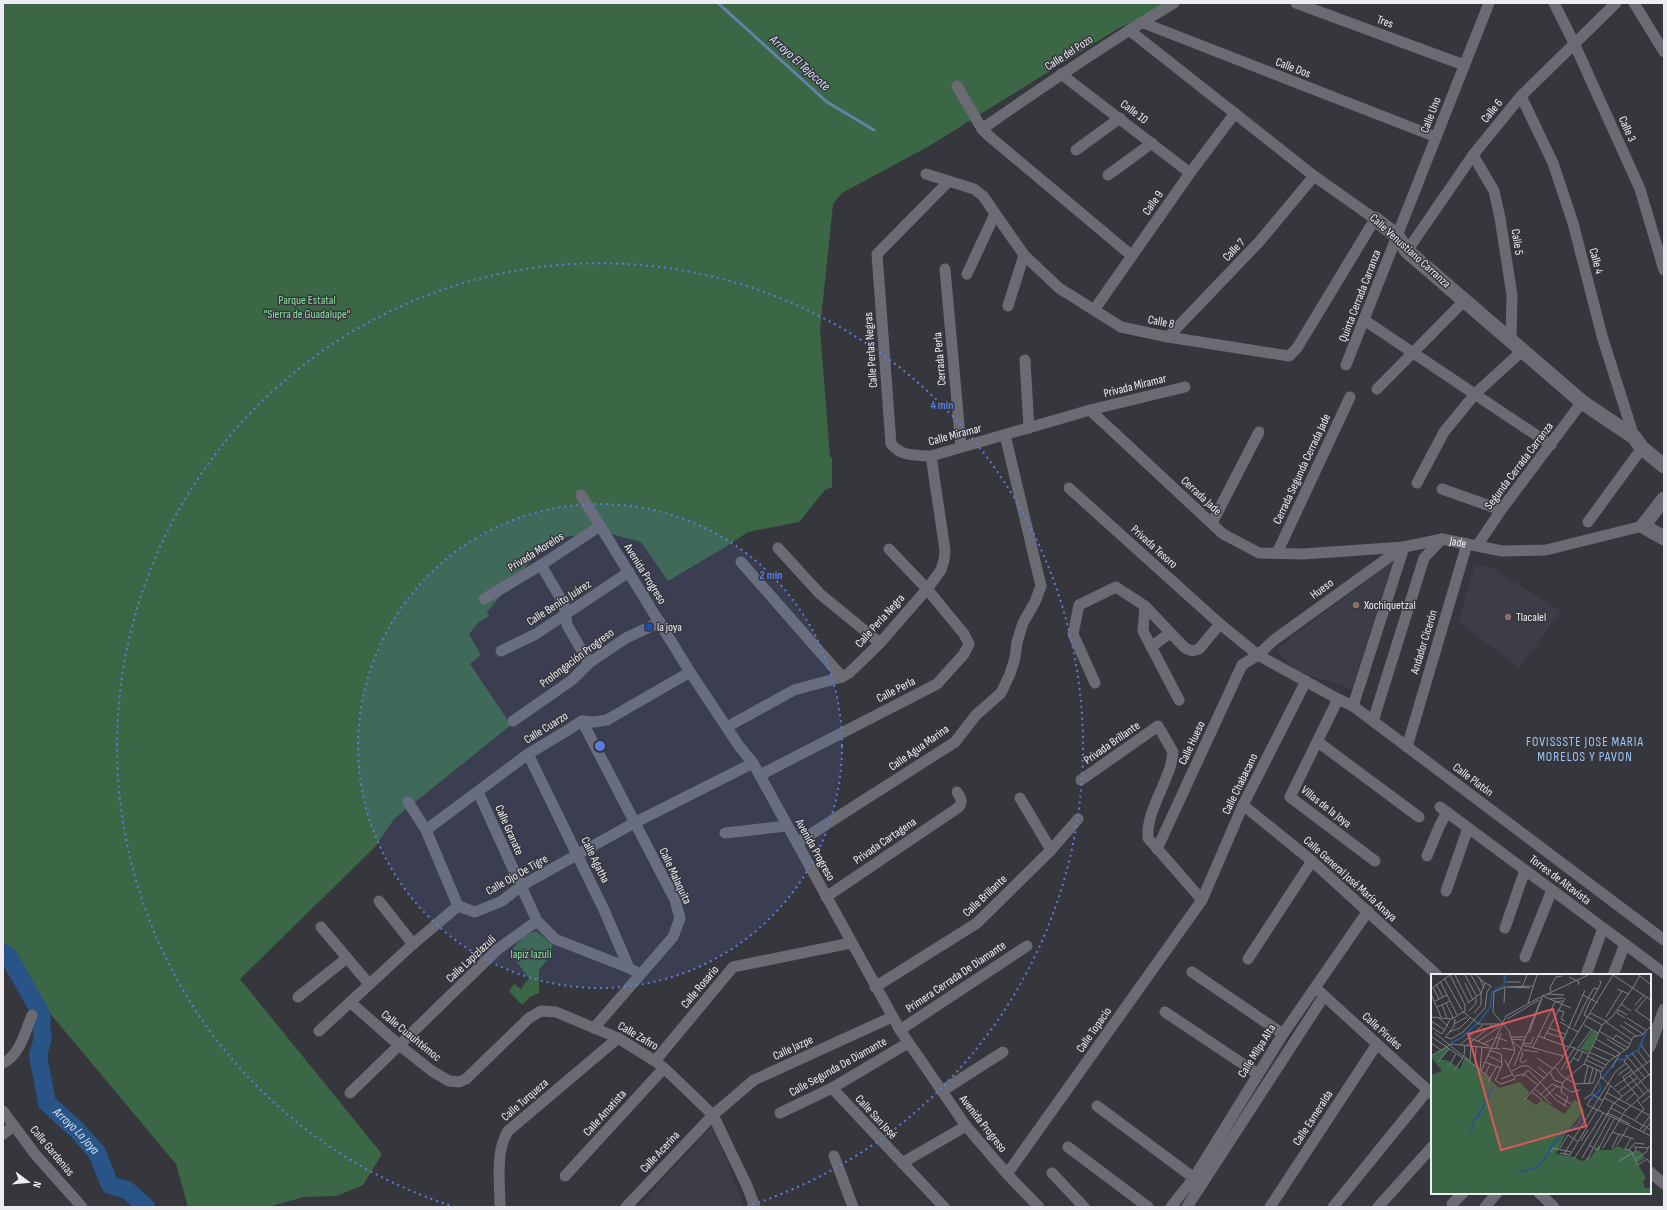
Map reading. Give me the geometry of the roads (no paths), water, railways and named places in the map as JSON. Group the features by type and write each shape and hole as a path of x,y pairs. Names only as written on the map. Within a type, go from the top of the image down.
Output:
{"street":[{"name":"Calle del Pozo","path":"982,130 1061,74 1174,3"},
{"name":"Tres","path":"1296,3 1464,65"},
{"name":"Calle Uno","path":"1397,236 1489,3"},
{"name":"Calle 3","path":"1554,3 1574,43 1640,189 1664,270"},
{"name":"Calle 6","path":"1407,251 1473,155 1521,96 1616,3"},
{"path":"1634,3 1664,52"},
{"name":"Calle Dos","path":"1142,22 1436,137"},
{"name":"Calle Venustiano Carranza","path":"1129,30 1314,176 1375,218 1397,236 1407,251 1511,339 1582,402 1638,442 1664,466"},
{"name":"Calle 10","path":"1061,74 1190,173"},
{"path":"957,86 982,130 1132,256"},
{"name":"Calle 4","path":"1521,96 1553,163 1573,223 1602,336 1638,442"},
{"name":"Calle 9","path":"1094,310 1190,173 1235,114"},
{"path":"1076,150 1120,118"},
{"path":"1108,175 1152,143"},
{"name":"Calle 5","path":"1473,155 1494,191 1500,218 1512,295 1511,339"},
{"name":"Calle 8","path":"926,174 974,189 983,196 1024,255 1059,288 1121,327 1168,337 1289,356 1297,348 1375,218"},
{"name":"Calle 7","path":"1168,337 1259,242 1314,176"},
{"name":"Calle Perlas Negras","path":"892,444 877,254 948,182"},
{"path":"967,274 995,214"},
{"name":"Quinta Cerrada Carranza","path":"1346,365 1397,236"},
{"path":"1008,306 1024,255"},
{"name":"Cerrada Perla","path":"945,269 961,447"},
{"path":"1377,389 1465,300"},
{"path":"1364,320 1551,445"},
{"path":"1417,483 1444,432 1475,394 1523,350"},
{"path":"1025,360 1029,428"},
{"name":"Privada Miramar","path":"1090,410 1185,387"},
{"name":"Cerrada Segunda Cerrada Jade","path":"1277,553 1350,397"},
{"name":"Segunda Cerrada Carranza","path":"1472,545 1551,445 1582,402"},
{"path":"1005,435 1090,410"},
{"name":"Cerrada Jade","path":"1090,410 1223,534 1259,553 1303,554 1404,547"},
{"path":"1212,524 1259,432"},
{"name":"Calle Miramar","path":"892,444 896,450 904,454 931,456 1005,435"},
{"name":"Calle Agua Marina","path":"797,843 955,742 976,715 1001,693 1010,674 1023,623 1035,602 1040,586 1005,435"},
{"path":"1588,522 1638,442"},
{"name":"Calle Perla Negra","path":"727,727 794,690 842,677 849,673 880,643 927,589 941,570 945,550 931,456"},
{"name":"Privada Tesoro","path":"1069,488 1220,624 1258,655"},
{"path":"1442,489 1501,510"},
{"name":"Avenida Progreso","path":"581,495 690,672 760,775 875,987 908,1043 966,1126 1007,1174 1040,1207"},
{"path":"1664,499 1643,526 1664,538"},
{"name":"Privada Morelos","path":"484,599 541,565 600,526"},
{"name":"Jade","path":"1404,547 1442,539 1502,552 1546,550 1643,526"},
{"path":"1373,721 1424,558 1442,539"},
{"name":"Andador Cicerón","path":"1407,747 1472,545"},
{"path":"1353,706 1404,547"},
{"name":"Hueso","path":"1258,655 1274,640 1404,547"},
{"path":"778,548 820,594 880,643"},
{"path":"889,549 927,589"},
{"path":"742,562 842,677"},
{"path":"541,565 564,604 567,625 589,663"},
{"name":"Calle Benito Juárez","path":"501,651 536,634 629,572"},
{"path":"1095,683 1073,634 1079,605 1116,587 1145,606 1185,648 1192,651 1199,649 1220,624"},
{"name":"Calle Perla","path":"760,775 937,684 964,654 969,644 964,634 927,589"},
{"path":"1145,606 1143,631 1179,700"},
{"name":"Prolongación Progreso","path":"513,721 572,680 589,663 626,638 660,622"},
{"path":"1151,647 1170,632"},
{"name":"Calle Platón","path":"1258,655 1353,706 1664,940"},
{"name":"Calle Hueso","path":"1157,849 1242,665 1258,655"},
{"name":"Calle Cuarzo","path":"426,830 528,754 582,721 594,722 607,720 690,672"},
{"name":"Calle Chabacano","path":"1202,900 1243,805 1306,681"},
{"name":"Villas de la Joya","path":"1338,699 1290,797 1375,861"},
{"name":"Calle Malaquita","path":"582,721 675,900 680,918 673,937 594,1028"},
{"name":"Privada Brillante","path":"1081,780 1158,726 1173,752 1169,771 1152,814 1148,831 1148,838 1157,849"},
{"path":"1318,742 1419,817"},
{"name":"Calle Agatha","path":"528,754 619,941 629,968"},
{"name":"Calle Ojo De Tigre","path":"458,906 475,912 502,901 521,886 634,823 752,763"},
{"name":"Calle Granate","path":"478,792 537,921"},
{"name":"Privada Cartagena","path":"826,897 959,807 962,802 957,792"},
{"path":"1020,798 1051,850"},
{"path":"319,1031 413,944 458,906 426,830 408,802"},
{"name":"Calle General José María Anaya","path":"1243,805 1312,861 1436,974"},
{"name":"Torres de Altavista","path":"1427,856 1439,827 1444,810 1664,973"},
{"name":"Calle Brillante","path":"875,987 977,924 1051,850 1078,819"},
{"path":"724,832 787,826"},
{"path":"1446,891 1468,828"},
{"path":"1157,849 1202,900"},
{"path":"1248,960 1312,861"},
{"path":"1505,928 1525,870"},
{"path":"1525,957 1552,890"},
{"name":"Calle Topacio","path":"1007,1174 1202,900"},
{"path":"379,901 413,944"},
{"name":"Calle Milpa Alta","path":"1171,1207 1194,1178 1283,1034 1368,911"},
{"path":"537,921 555,939 629,968 640,974"},
{"name":"Calle Lapizlazuli","path":"350,1093 498,949 537,921"},
{"path":"321,927 369,984"},
{"path":"1586,974 1603,928"},
{"name":"Calle Rosario","path":"659,1064 734,967 851,943"},
{"path":"1613,974 1625,944"},
{"name":"Primera Cerrada De Diamante","path":"900,1030 1027,946"},
{"path":"298,997 347,958"},
{"path":"1192,972 1283,1034"},
{"name":"Calle Pirules","path":"1315,988 1430,1092"},
{"path":"1187,1207 1324,996"},
{"name":"Calle Cuauhtémoc","path":"350,1002 399,1046 432,1072 449,1081 459,1082"},
{"path":"1651,1044 1664,1009"},
{"name":"Calle Zafiro","path":"459,1082 466,1079 529,1018 541,1011 556,1012 618,1038 659,1064 713,1115 747,1186 755,1207"},
{"path":"1165,1012 1258,1074"},
{"path":"3,1063 10,1060 20,1044 32,1015"},
{"name":"Calle Jazpe","path":"713,1115 754,1080 892,1016"},
{"name":"Calle Turqueza","path":"500,1207 502,1141 508,1131 618,1038"},
{"name":"Calle Segunda De Diamante","path":"780,1113 832,1088 908,1043"},
{"name":"Calle Esmeralda","path":"1270,1207 1377,1044"},
{"path":"942,1091 1003,1052"},
{"name":"Calle Amatista","path":"565,1176 659,1064"},
{"name":"Calle San José","path":"832,1088 944,1207"},
{"path":"1333,1207 1430,1092"},
{"path":"1097,1106 1194,1178"},
{"name":"Calle Gardenias","path":"3,1111 35,1154 82,1207"},
{"name":"Calle Acerina","path":"626,1207 713,1115"},
{"path":"3,1134 14,1126"},
{"path":"902,1163 966,1126"},
{"path":"1068,1147 1148,1207"},
{"path":"1378,1207 1431,1148"},
{"path":"834,1156 853,1207"},
{"path":"1651,1173 1664,1184"},
{"path":"1052,1174 1084,1207"},
{"path":"1452,1204 1462,1194"},
{"path":"1485,1207 1497,1194"},
{"path":"1540,1194 1554,1207"}],"waterway":[{"name":"Arroyo El Tejocote","path":"718,3 827,102 874,130"},
{"name":"Arroyo La Joya","path":"3,953 10,959 40,1012 43,1038 38,1055 47,1103 78,1131 97,1153 110,1185 127,1190 146,1207"}],"place":[{"name":"Xochiquetzal","path":"1356,605"},
{"name":"Tlacalel","path":"1508,617"},
{"name":"la joya","path":"649,627"}],"district":[{"name":"FOVISSSTE JOSE MARIA MORELOS Y PAVON","path":"1585,750"}],"park label":[{"name":"Parque Estatal \"Sierra de Guadalupe\"","path":"307,307"},
{"name":"lapiz lazuli","path":"531,954"}]}
